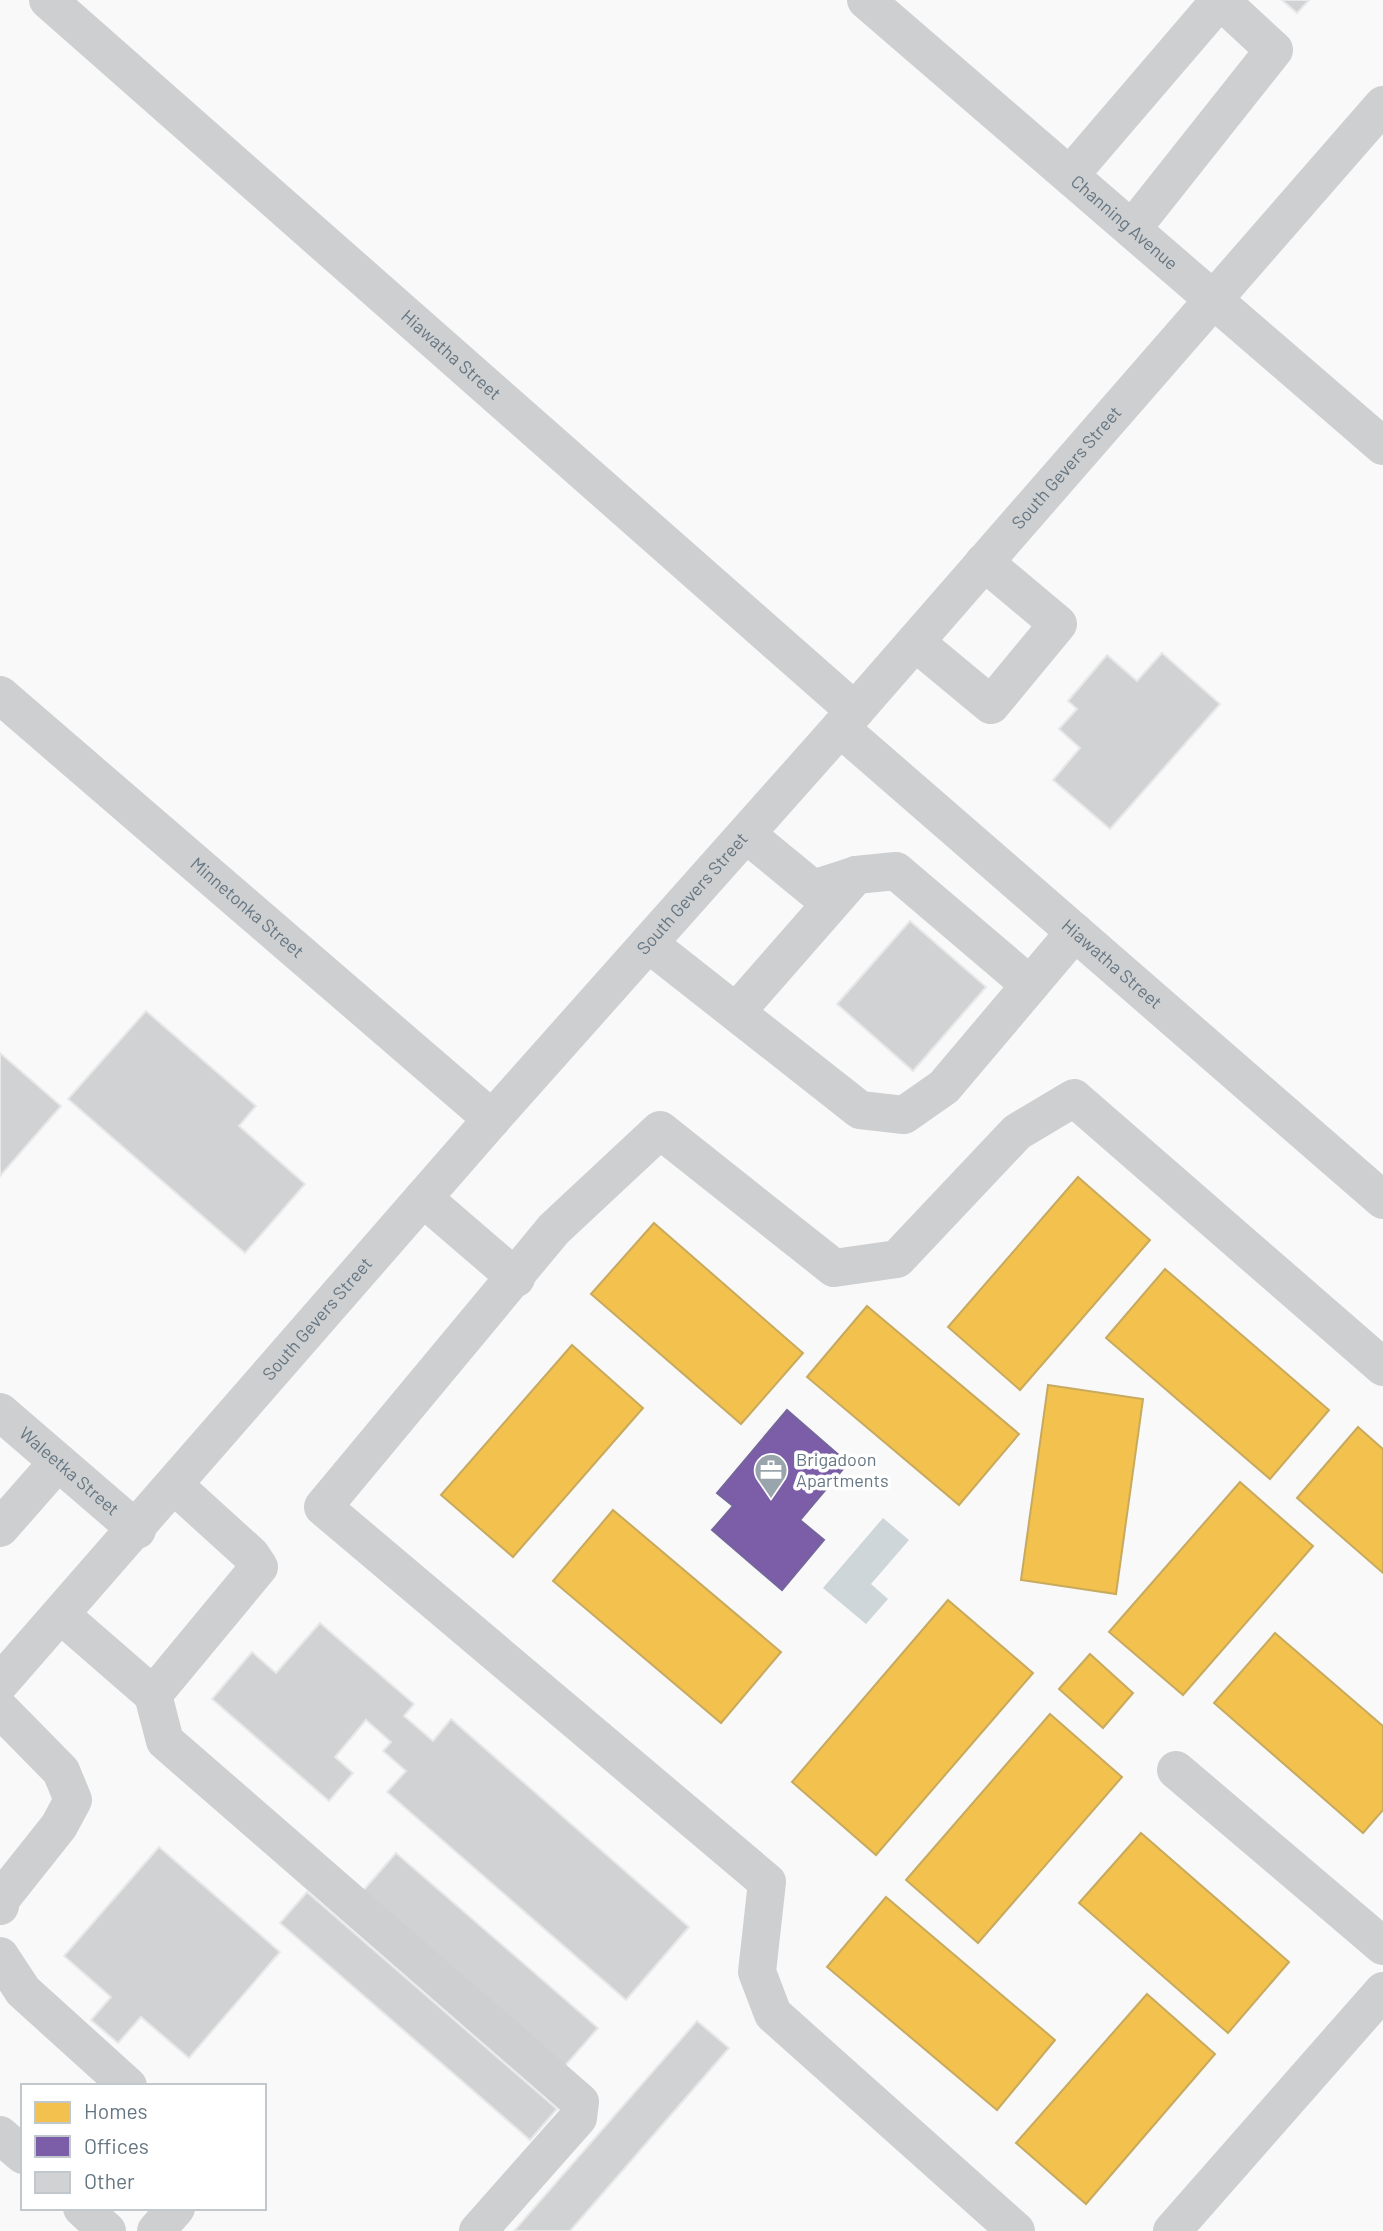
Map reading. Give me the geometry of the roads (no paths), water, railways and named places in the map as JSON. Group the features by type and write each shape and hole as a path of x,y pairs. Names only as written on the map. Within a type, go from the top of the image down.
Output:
{"street":[{"name":"Hiawatha Street","path":"48,0 848,720 1075,932 1383,1200"},
{"name":"Channing Avenue","path":"866,0 1383,446"},
{"path":"1070,176 1220,0 1274,50 1132,229"},
{"name":"South Gevers Street","path":"0,1683 137,1530 492,1119 848,720 1383,105"},
{"path":"915,642 991,705 1058,624 984,562"},
{"name":"Minnetonka Street","path":"0,695 492,1119"},
{"path":"746,834 813,889 856,876 896,870 1031,985"},
{"path":"736,1012 856,876"},
{"path":"649,944 860,1110 904,1115 944,1087 1075,932"},
{"path":"1016,2231 773,2014 757,1972 767,1882 323,1507 554,1229 660,1130 834,1268 897,1259 1017,1132 1074,1098 1383,1367"},
{"path":"423,1198 516,1278"},
{"name":"Waleetka Street","path":"0,1412 137,1530"},
{"path":"0,1528 58,1462"},
{"path":"153,1695 259,1567 251,1555 175,1486"},
{"path":"61,1615 153,1695 165,1741 580,2102 578,2118 478,2231"},
{"path":"0,1709 61,1771 73,1800 59,1826 1,1899 0,1906"},
{"path":"1176,1770 1383,1946"},
{"path":"0,1956 23,1991 126,2084"},
{"path":"1172,2231 1383,1991"},
{"path":"0,2135 21,2153"},
{"path":"84,2210 107,2231"},
{"path":"156,2231 174,2210"}],"place":[{"name":"Brigadoon Apartments","path":"771,1500"}]}
